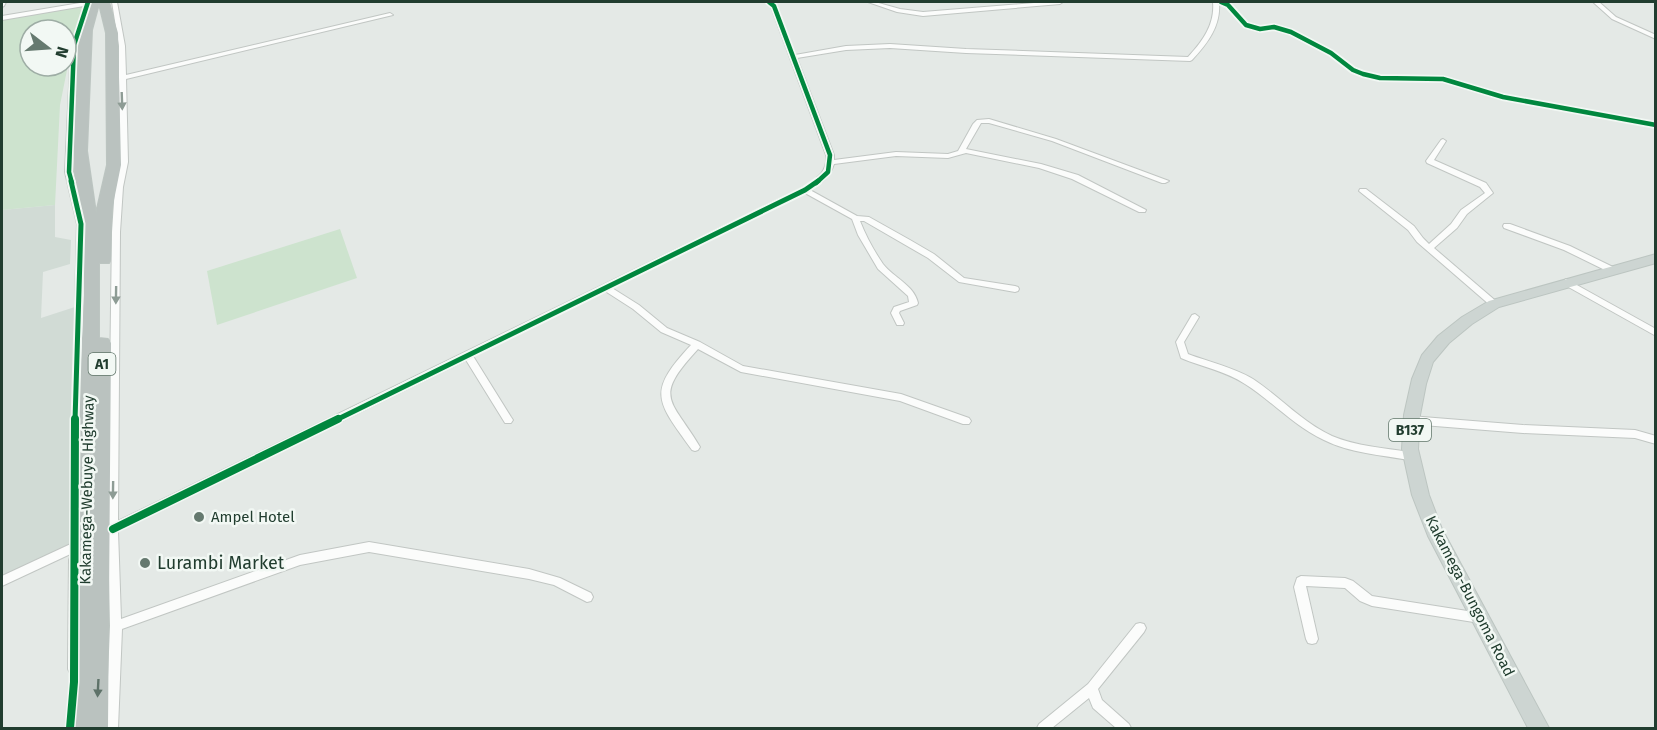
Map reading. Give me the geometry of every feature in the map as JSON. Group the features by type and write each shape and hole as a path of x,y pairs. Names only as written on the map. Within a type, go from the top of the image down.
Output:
{"highway":[{"name":"A1","path":"93,3 112,33 116,81 113,105 114,165 118,170 104,210 96,729"},
{"name":"Kakamega-Webuye Highway","path":"82,729 87,629 84,531 92,295 90,219 77,180 86,30 93,3"},
{"path":"83,91 99,91 116,81"},
{"path":"81,111 98,103 113,105"}],"main road":[{"name":"Kakamega-Bungoma Road","path":"1539,729 1434,531 1413,476 1409,456 1410,420 1419,381 1428,357 1442,341 1458,327 1494,304 1656,258"}],"street":[{"path":"112,729 116,626 112,529 116,232 119,187 116,81 121,32 114,2"},
{"path":"112,529 805,190 825,176 832,162 774,6 769,2"},
{"path":"871,2 899,11 923,14 1060,2"},
{"path":"793,57 858,46 882,45 1021,56 1058,53 1104,58 1190,59 1214,27 1218,11 1216,2"},
{"path":"1221,2 1228,5 1246,25 1260,29 1274,27 1291,32 1331,53 1353,70 1363,74 1380,78 1443,79 1503,97 1656,125"},
{"path":"1596,2 1614,18 1656,37"},
{"path":"2,18 93,3"},
{"path":"70,729 74,682 74,454 81,224 77,180 69,172 74,45 93,3"},
{"path":"116,81 390,15"},
{"path":"961,151 976,124 979,121 989,121 1053,140 1166,181"},
{"path":"1430,247 1454,226 1464,212 1489,193 1483,185 1430,161 1443,141"},
{"path":"832,162 904,154 948,156 961,151 1014,159 1084,181 1142,210"},
{"path":"805,190 855,218 866,219 907,242 931,256 962,280 1015,289"},
{"path":"1363,191 1411,228 1420,240 1494,304"},
{"path":"855,218 881,267 914,299 914,303 897,309 895,313 900,323"},
{"path":"1507,226 1560,245 1612,270"},
{"path":"1566,282 1656,333"},
{"path":"606,288 636,307 664,330 697,344 741,369 901,398 966,421"},
{"path":"1195,317 1180,342 1184,356 1249,381 1301,422 1328,438 1409,456"},
{"path":"695,447 667,408 664,390 672,369 697,344"},
{"path":"468,355 508,420"},
{"path":"1410,420 1523,429 1635,434 1656,440"},
{"path":"2,581 75,547"},
{"path":"116,626 300,560 369,547 529,574 556,581 587,597"},
{"path":"1312,639 1300,587 1301,581 1345,584 1352,587 1362,598 1372,602 1480,618"},
{"path":"1043,729 1092,688 1140,628"},
{"path":"1092,688 1097,704 1125,729"}],"shaded area":[{"path":"55,205 55,237 71,240 70,264 43,272 41,318 78,306 82,541 2,577 2,210"}],"green space":[{"path":"85,3 78,26 78,18 18,18 18,78 65,78 60,105 55,205 2,210 2,18"},
{"path":"340,229 357,278 217,325 207,271"}],"cycle path":[{"path":"70,728 74,682 74,454 81,224 69,172 74,45 88,2"},
{"path":"113,529 805,190 820,180 828,172 831,162 830,155 774,6 769,2"},
{"path":"1221,2 1228,5 1246,25 1260,29 1274,27 1291,32 1331,53 1353,70 1363,74 1380,78 1443,79 1503,97 1656,125"}],"place":[{"name":"Ampel Hotel","path":"199,517"},
{"name":"Lurambi Market","path":"145,563"}]}
